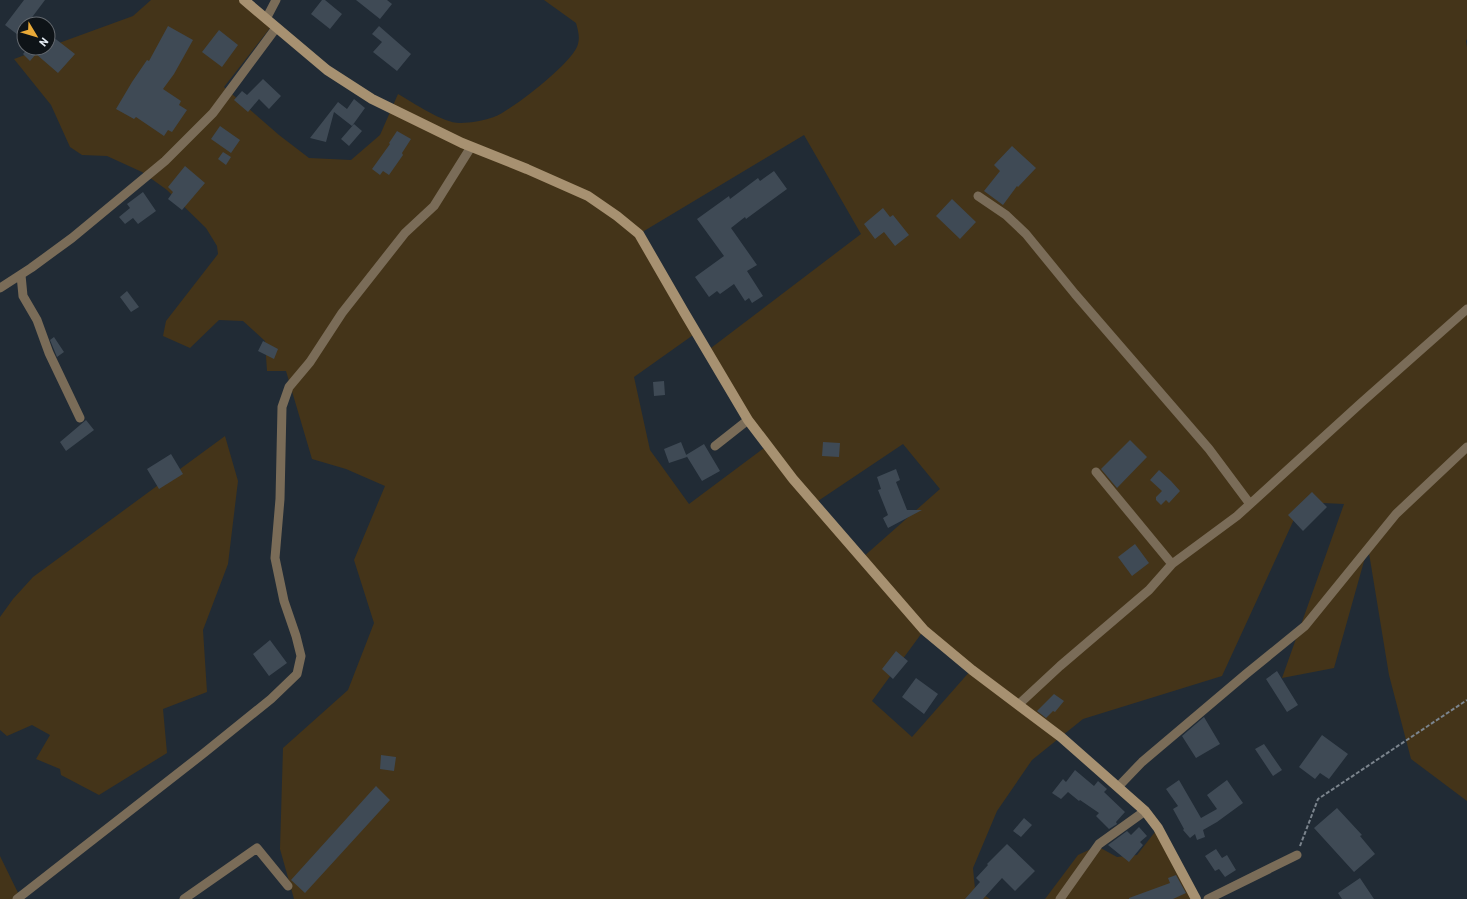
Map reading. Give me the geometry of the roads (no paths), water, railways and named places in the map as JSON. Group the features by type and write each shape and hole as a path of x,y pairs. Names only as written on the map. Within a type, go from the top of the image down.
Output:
{"street":[{"path":"244,0 327,70 372,99 471,147 527,169 588,196 617,216 639,234 748,420 794,479 924,630 972,670 1061,737 1145,811 1158,828 1196,899"},
{"path":"266,19 276,0"},
{"path":"0,288 21,275 72,238 165,161 213,113 276,28"},
{"path":"17,899 28,896 271,699 297,674 301,656 296,636 284,602 275,558 280,499 282,408 289,387 310,362 342,313 405,233 434,206 471,147"},
{"path":"978,196 1006,215 1026,234 1075,294 1209,449 1250,504"},
{"path":"21,275 23,296 37,320 49,352 80,418"},
{"path":"1018,705 1060,666 1149,590 1172,564 1237,516 1361,402 1467,309"},
{"path":"715,446 748,420"},
{"path":"1118,787 1142,762 1305,626 1396,514 1467,447"},
{"path":"1096,472 1172,564"},
{"path":"1060,899 1099,844 1145,811"},
{"path":"184,899 257,848 288,886"},
{"path":"1208,899 1297,854"}]}
